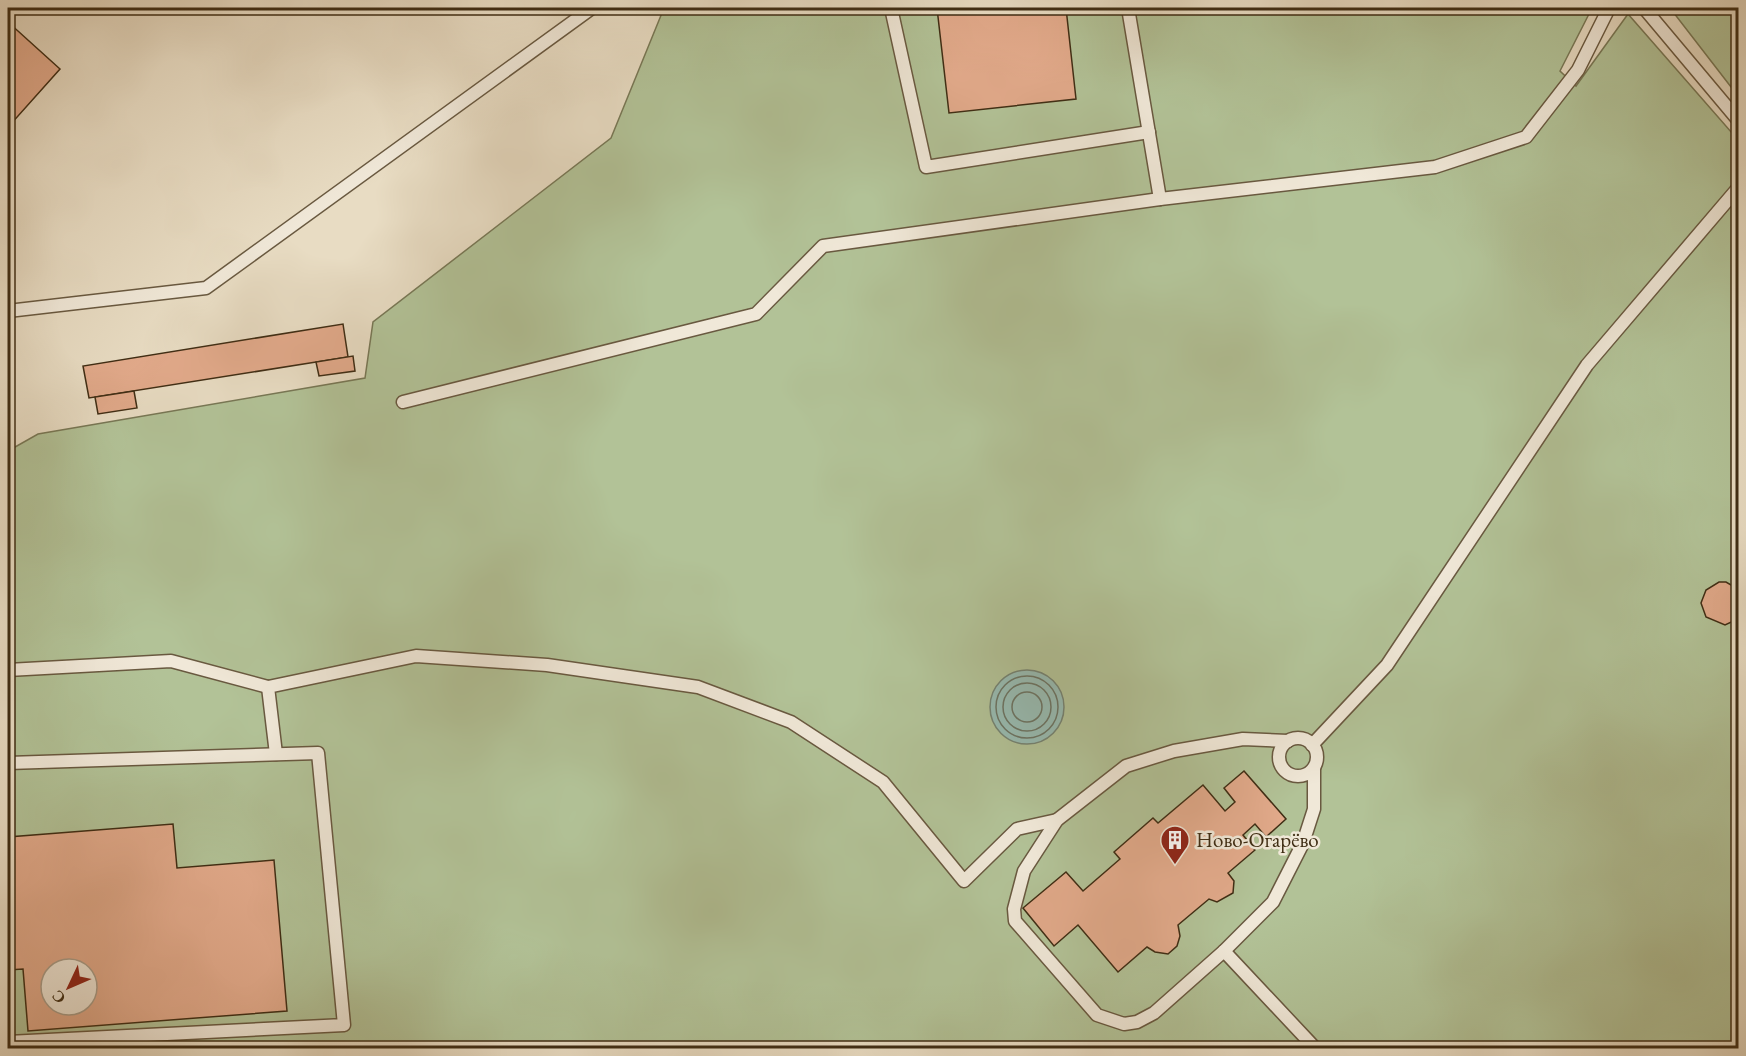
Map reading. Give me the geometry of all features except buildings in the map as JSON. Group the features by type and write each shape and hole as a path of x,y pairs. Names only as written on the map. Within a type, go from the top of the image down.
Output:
{"lane":[{"path":"8,311 206,288 592,8"},
{"path":"891,8 926,167 1149,132"},
{"path":"1128,8 1160,199"},
{"path":"403,402 756,314 823,246 1160,199 1435,167 1526,137 1578,70 1608,8"},
{"path":"1644,8 1738,120"},
{"path":"1312,745 1387,665 1587,365 1738,188"},
{"path":"8,670 171,662 268,687 416,656 547,665 698,687 791,722 883,782 964,881 1017,829 1057,820"},
{"path":"268,687 276,754"},
{"path":"1243,739 1288,741 1301,739 1312,745 1317,756 1314,768 1314,809 1303,843 1273,902 1224,951 1154,1013 1137,1022 1124,1024 1097,1015 1015,921 1014,909 1024,871 1057,820 1126,766 1174,751 1243,739"},
{"path":"1288,741 1278,756 1282,769 1298,776 1314,768"},
{"path":"8,763 318,753 344,1025 8,1042"},
{"path":"1224,951 1315,1048"}],"green space":[{"path":"664,8 1592,8 1560,71 1576,86 1628,14 1732,133 1738,128 1738,1048 8,1048 8,451 38,434 365,378 373,322 611,138"},
{"path":"1670,8 1738,8 1738,96"}],"water":[{"path":"1034,670 1054,680 1062,693 1064,707 1062,721 1054,734 1041,742 1020,744 1000,734 992,721 990,700 1000,680 1013,672"}],"place":[{"name":"Ново-Огарёво","path":"1175,866"}]}
